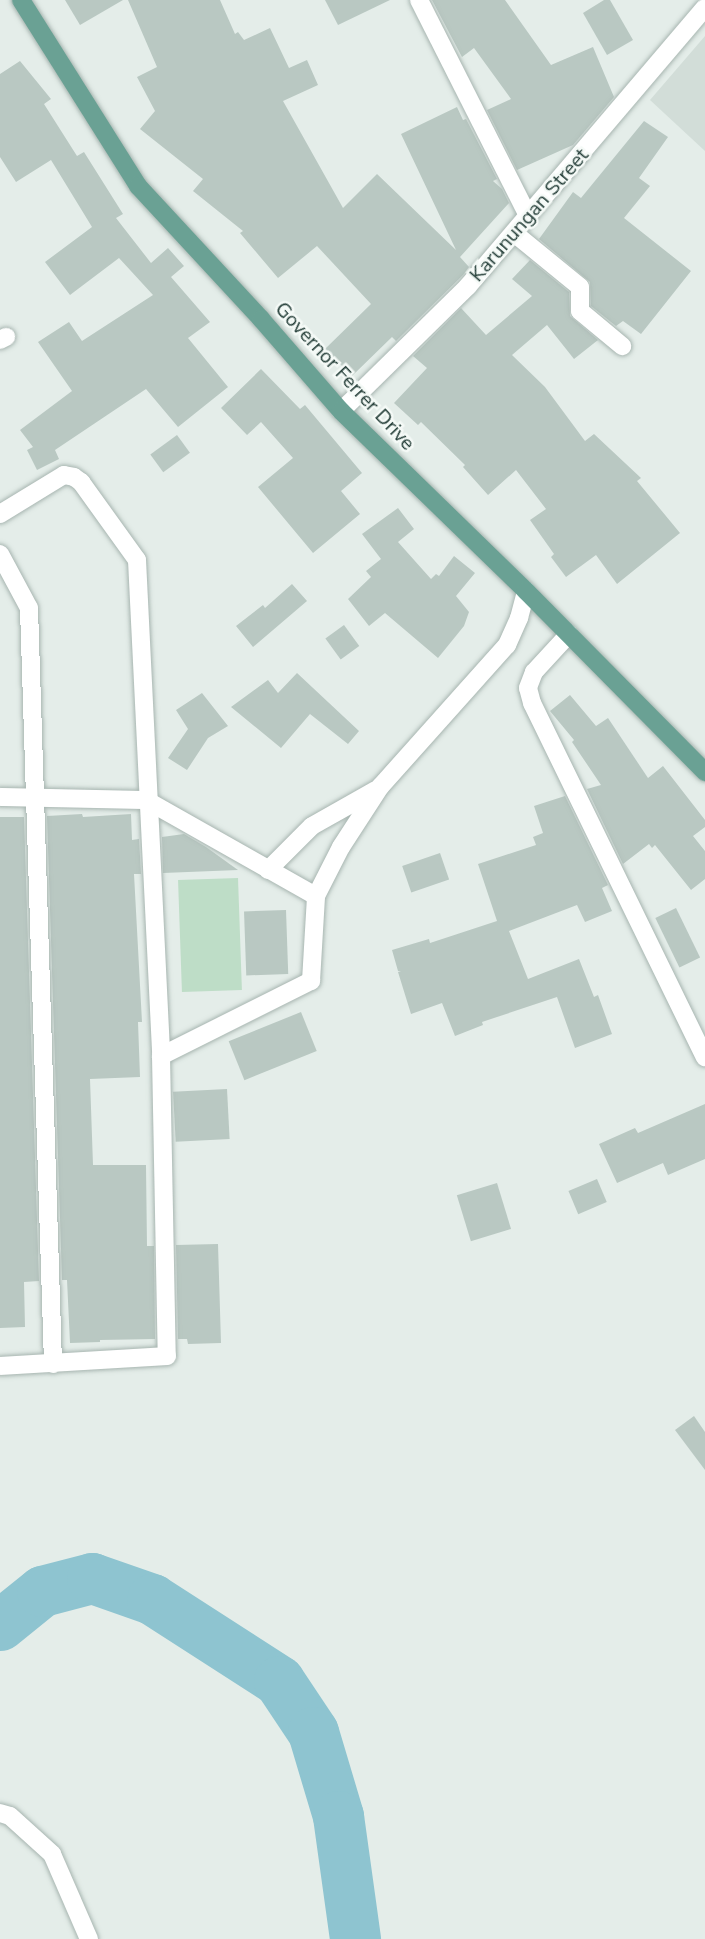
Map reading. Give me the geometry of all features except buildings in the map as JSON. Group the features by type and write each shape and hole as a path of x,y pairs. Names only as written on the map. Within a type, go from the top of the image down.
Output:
{"main road":[{"name":"Governor Ferrer Drive","path":"21,0 138,186 261,319 341,411 526,591 705,772"}],"street":[{"path":"419,0 528,216"},
{"name":"Karunungan Street","path":"341,411 448,307 514,233 705,8"},
{"path":"514,233 580,287 580,311 622,346"},
{"path":"0,514 64,475 74,477 81,482 136,560 146,800 161,1056 167,1356 0,1366"},
{"path":"0,554 29,608 53,1364"},
{"path":"161,1056 311,981 315,896 340,847 380,787 507,645 519,618 526,591"},
{"path":"569,634 534,672 528,688 532,703 705,1057"},
{"path":"268,870 312,826 380,787"},
{"path":"0,797 146,800 315,896"},
{"path":"0,1813 10,1816 52,1854 89,1939"}],"shaded area":[{"path":"705,36 705,151 650,100"}],"green space":[{"path":"238,878 242,990 182,992 178,880"}],"waterway":[{"path":"0,1625 42,1591 92,1578 152,1599 279,1681 313,1732 338,1816 355,1939"}]}
